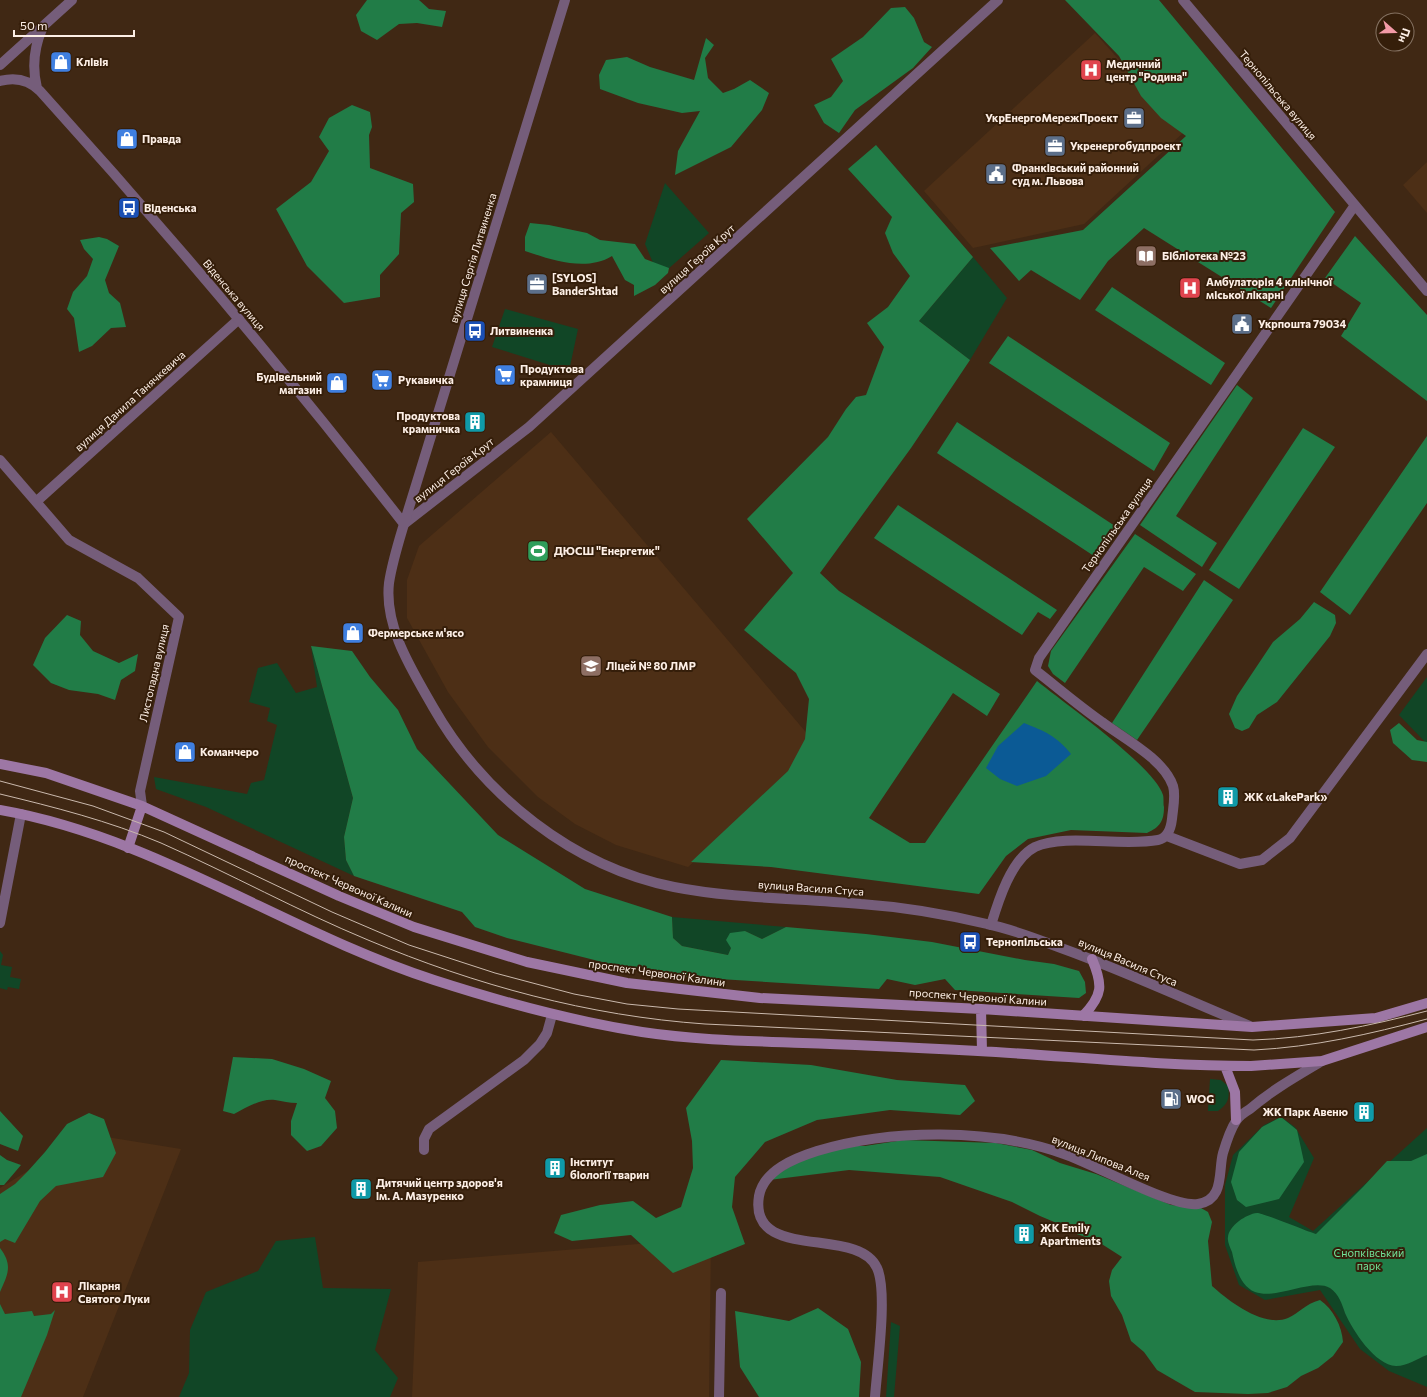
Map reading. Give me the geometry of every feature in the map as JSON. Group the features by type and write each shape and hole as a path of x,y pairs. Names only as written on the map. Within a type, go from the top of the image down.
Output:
{"main road":[{"name":"проспект Червоної Калини","path":"0,764 46,773 142,806 338,896 414,927 477,947 567,971 627,983 760,998 981,1009 1252,1027"},
{"path":"128,848 142,806"},
{"path":"0,810 21,814 71,828 128,848 194,874 382,962 433,980 552,1015 636,1031 688,1037 1225,1066 1250,1066 1322,1061 1427,1027"},
{"path":"1083,1016 1095,1003 1100,990 1099,976 1092,959"},
{"name":"вулиця Василя Стуса","path":"1252,1027 1376,1018 1427,1003"},
{"path":"981,1009 982,1052"},
{"path":"1225,1066 1235,1092 1236,1120"}],"street":[{"path":"0,65 72,0"},
{"name":"вулиця Сергія Литвиненка","path":"404,524 565,0"},
{"name":"вулиця Героїв Крут","path":"404,524 529,427 998,0"},
{"name":"Тернопільська вулиця","path":"1183,0 1427,291"},
{"path":"37,88 34,60 38,38 43,26"},
{"name":"Віденська вулиця","path":"0,81 12,79 23,80 37,88 89,145 239,319 318,415 404,524"},
{"name":"Тернопільська вулиця","path":"1167,836 1172,823 1175,796 1173,786 1168,775 1148,755 1101,722 1035,670 1039,658 1354,205"},
{"name":"вулиця Данила Танячкевича","path":"37,502 239,319"},
{"name":"Листопадна вулиця","path":"0,460 69,540 138,578 179,617 140,792 142,806"},
{"name":"вулиця Василя Стуса","path":"404,524 394,557 389,586 390,610 397,637 415,676 441,721 477,770 524,815 551,834 597,860 624,872 646,880 675,887 729,894 863,904 918,910 991,925 1092,959 1252,1027"},
{"path":"991,925 1002,891 1014,869 1034,848 1066,842 1131,843 1160,839 1167,836 1240,864 1262,860 1290,838 1427,654"},
{"path":"0,923 21,814"},
{"path":"424,1150 424,1140 429,1129 524,1060 540,1044 547,1032 552,1015"},
{"path":"1236,1120 1278,1087 1322,1061"},
{"name":"вулиця Липова Алея","path":"875,1397 881,1300 881,1280 877,1266 872,1260 856,1249 791,1239 773,1232 763,1221 760,1210 759,1197 768,1177 783,1166 804,1155 835,1146 888,1138 943,1135 1003,1138 1065,1154 1159,1194 1186,1203 1199,1204 1208,1200 1220,1185 1223,1154 1236,1120"},
{"path":"719,1397 721,1293"}],"shaded area":[{"path":"1095,33 1184,132 1084,224 973,248 924,191"},
{"path":"1427,162 1427,213 1403,185"},
{"name":"Ліцей № 80 ЛМР","path":"551,432 810,737 786,777 688,867 616,845 575,824 538,797 488,747 448,692 407,618 407,580 419,546"},
{"name":"Лікарня Святого Луки","path":"88,1134 181,1149 83,1397 0,1397 0,1188"},
{"path":"711,1238 709,1397 412,1397 418,1262"}],"green space":[{"path":"367,0 419,0 429,9 446,11 442,27 417,23 399,24 377,40 361,31 356,15"},
{"path":"1065,0 1159,0 1335,212 1271,308 1144,228 1108,261 1080,300 1031,270 1019,281 990,248 1083,230 1186,136 1161,118 1141,96 1119,56"},
{"path":"905,7 914,18 924,42 932,47 913,68 855,110 839,133 824,123 814,105 831,97 843,81 831,59 863,37 891,8"},
{"path":"706,38 714,45 705,58 708,78 723,93 750,80 769,93 762,110 731,147 675,175 678,151 700,111 682,113 638,103 600,89 599,75 606,60 627,57 650,67 694,80"},
{"path":"352,105 370,112 372,127 369,135 370,168 413,184 414,202 401,213 399,254 380,275 380,297 344,303 307,266 276,209 311,182 329,151 319,137 329,118"},
{"path":"876,145 973,257 919,321 970,360 911,448 820,573 839,591 1000,694 987,716 953,693 869,818 910,843 925,843 1037,681 1107,735 1126,752 1156,783 1163,795 1164,812 1162,820 1158,826 1147,833 1071,830 1028,839 1006,856 979,894 771,867 691,862 788,771 805,739 809,699 796,673 744,630 793,573 747,519 828,437 846,409 856,397 866,395 884,347 867,323 888,307 910,276 893,253 885,233 892,217 848,169"},
{"path":"665,183 709,233 659,277 645,244"},
{"path":"530,223 549,225 587,233 600,240 635,244 645,259 669,268 668,273 655,285 634,296 634,285 625,280 612,256 602,261 580,264 558,261 525,251 525,237"},
{"path":"1355,236 1427,315 1427,401 1341,336 1361,303 1325,278"},
{"path":"99,237 107,239 119,246 105,280 109,293 120,303 126,327 111,328 92,346 79,352 74,318 67,309 73,292 87,276 93,259 84,249 80,240"},
{"path":"973,257 1007,298 970,360 919,321"},
{"path":"1112,287 1225,363 1211,385 1095,310"},
{"path":"505,309 578,329 569,371 492,347"},
{"path":"1008,336 1170,443 1154,471 989,363"},
{"path":"1237,385 1253,398 1176,516 1217,543 1202,567 1140,525"},
{"path":"957,422 1115,526 1094,556 937,453"},
{"path":"1303,428 1335,447 1239,589 1209,570"},
{"path":"1427,436 1427,503 1350,615 1320,592"},
{"path":"898,505 1057,610 1050,619 1038,612 1022,635 874,538"},
{"path":"1135,534 1196,574 1183,591 1144,567 1065,683 1053,674 1048,666 1051,651"},
{"path":"1204,580 1233,600 1137,740 1112,723"},
{"path":"1314,602 1335,615 1336,623 1330,636 1277,702 1257,715 1249,728 1242,731 1235,728 1229,714 1237,696 1273,642 1300,619"},
{"path":"67,615 81,621 80,635 93,651 119,663 138,654 135,671 121,680 115,700 98,694 69,690 51,683 33,665 45,638"},
{"path":"311,646 353,798 344,837 346,860 354,876 206,807 156,789 154,777 247,794 251,783 264,780 277,725 267,721 270,708 249,702 258,668 277,663 296,693 317,687"},
{"path":"311,646 352,651 370,677 398,710 417,749 498,835 585,889 672,917 673,938 682,946 728,955 731,948 726,940 730,933 745,931 762,939 786,927 866,934 932,942 1025,960 1054,964 1079,971 1085,982 1086,993 1079,998 955,990 945,979 915,985 887,979 879,989 654,975 507,938 475,927 462,912 354,876 346,860 344,837 353,798"},
{"path":"1427,677 1427,744 1399,715"},
{"path":"1399,723 1417,740 1427,742 1427,762 1412,760 1393,743 1390,730"},
{"path":"672,917 786,927 762,939 745,931 731,948 728,955 682,946 673,938"},
{"path":"0,951 3,955 1,965 12,967 10,977 21,979 19,989 8,987 7,990 0,988"},
{"path":"233,1057 272,1059 304,1069 331,1081 325,1098 335,1111 337,1128 321,1146 307,1151 291,1135 291,1121 297,1103 264,1100 234,1114 223,1111"},
{"path":"721,1060 811,1065 897,1080 965,1085 975,1101 960,1115 890,1110 817,1120 765,1142 735,1177 732,1207 745,1244 673,1273 631,1235 572,1241 554,1233 561,1215 600,1205 633,1201 656,1218 681,1207 693,1168 692,1141 686,1108"},
{"path":"1210,1079 1221,1080 1228,1086 1228,1100 1218,1111 1208,1111"},
{"path":"0,1111 23,1136 18,1151 0,1144"},
{"path":"89,1113 104,1119 116,1153 103,1177 56,1186 40,1201 15,1243 5,1239 0,1242 0,1194 15,1184 28,1171 67,1124"},
{"name":"Снопківський парк","path":"1281,1117 1295,1127 1314,1158 1289,1217 1313,1231 1427,1128 1427,1387 1389,1371 1360,1349 1320,1290 1265,1300 1239,1285 1225,1245 1225,1185 1233,1155 1264,1125"},
{"path":"1281,1117 1297,1130 1304,1162 1279,1199 1246,1207 1237,1200 1231,1182 1239,1152 1262,1127"},
{"path":"904,1140 996,1143 1032,1150 1060,1163 1096,1174 1171,1205 1201,1208 1208,1212 1212,1222 1208,1241 1212,1286 1228,1299 1247,1311 1268,1319 1278,1320 1288,1318 1310,1304 1320,1300 1329,1308 1336,1318 1341,1330 1343,1342 1333,1356 1318,1368 1301,1376 1287,1387 1268,1393 1248,1394 1195,1392 1157,1370 1144,1352 1131,1341 1122,1315 1111,1296 1109,1281 1112,1270 1122,1257 1097,1241 1071,1232 1059,1224 1012,1202 940,1177 849,1170 769,1180 800,1160 848,1146 865,1146"},
{"name":"Снопківський парк","path":"1427,1154 1427,1355 1400,1366 1388,1364 1380,1360 1366,1346 1353,1329 1338,1296 1330,1288 1314,1286 1264,1294 1250,1289 1242,1280 1239,1275 1228,1239 1231,1229 1243,1218 1257,1213 1316,1234 1387,1161 1411,1161"},
{"path":"0,1155 7,1160 21,1165 4,1185 0,1185"},
{"path":"315,1237 323,1288 391,1289 375,1350 398,1378 390,1397 179,1397 189,1373 190,1330 206,1292 258,1271 276,1241"},
{"path":"0,1248 7,1260 8,1270 0,1292"},
{"path":"0,1304 5,1314 32,1311 34,1316 51,1314 55,1310 47,1335 21,1397 0,1397"},
{"path":"818,1308 848,1329 861,1362 859,1397 759,1397 740,1367 735,1311 789,1321"},
{"path":"891,1322 900,1326 894,1397 886,1397"}],"water":[{"path":"1024,723 1055,738 1071,754 1046,776 1017,786 1000,779 986,768 998,746"}],"tram line":[{"path":"0,781 93,806 164,832 332,912 409,945 495,973 574,994 627,1004 678,1009 1253,1040 1319,1034 1384,1022 1427,1011"},
{"path":"0,794 81,815 141,835 187,855 342,929 449,971 533,996 618,1014 705,1024 1254,1050 1320,1043 1384,1030 1427,1019"}],"place":[{"name":"Клівія","path":"61,62"},
{"name":"Медичний центр \"Родина\"","path":"1091,70"},
{"name":"УкрЕнергоМережПроект","path":"1134,118"},
{"name":"Правда","path":"127,139"},
{"name":"Укренергобудпроект","path":"1055,146"},
{"name":"Франківський районний суд м. Львова","path":"996,174"},
{"name":"Віденська","path":"129,208"},
{"name":"Бібліотека №23","path":"1146,256"},
{"name":"[SYLOS] BanderShtad","path":"537,284"},
{"name":"Амбулаторія 4 клінічної міської лікарні","path":"1190,288"},
{"name":"Укрпошта 79034","path":"1242,324"},
{"name":"Литвиненка","path":"475,331"},
{"name":"Продуктова крамниця","path":"505,375"},
{"name":"Рукавичка","path":"382,380"},
{"name":"Будівельний магазин","path":"337,383"},
{"name":"Продуктова крамничка","path":"475,422"},
{"name":"ДЮСШ \"Енергетик\"","path":"538,551"},
{"name":"Фермерське м'ясо","path":"353,633"},
{"name":"Ліцей № 80 ЛМР","path":"591,666"},
{"name":"Команчеро","path":"185,752"},
{"name":"ЖК «LakePark»","path":"1228,797"},
{"name":"Тернопільська","path":"970,942"},
{"name":"WOG","path":"1171,1099"},
{"name":"ЖК Парк Авеню","path":"1364,1112"},
{"name":"Інститут біології тварин","path":"555,1168"},
{"name":"Дитячий центр здоров'я ім. А. Мазуренко","path":"361,1189"},
{"name":"ЖК Emily Apartments","path":"1024,1234"},
{"name":"Лікарня Святого Луки","path":"62,1292"}]}
